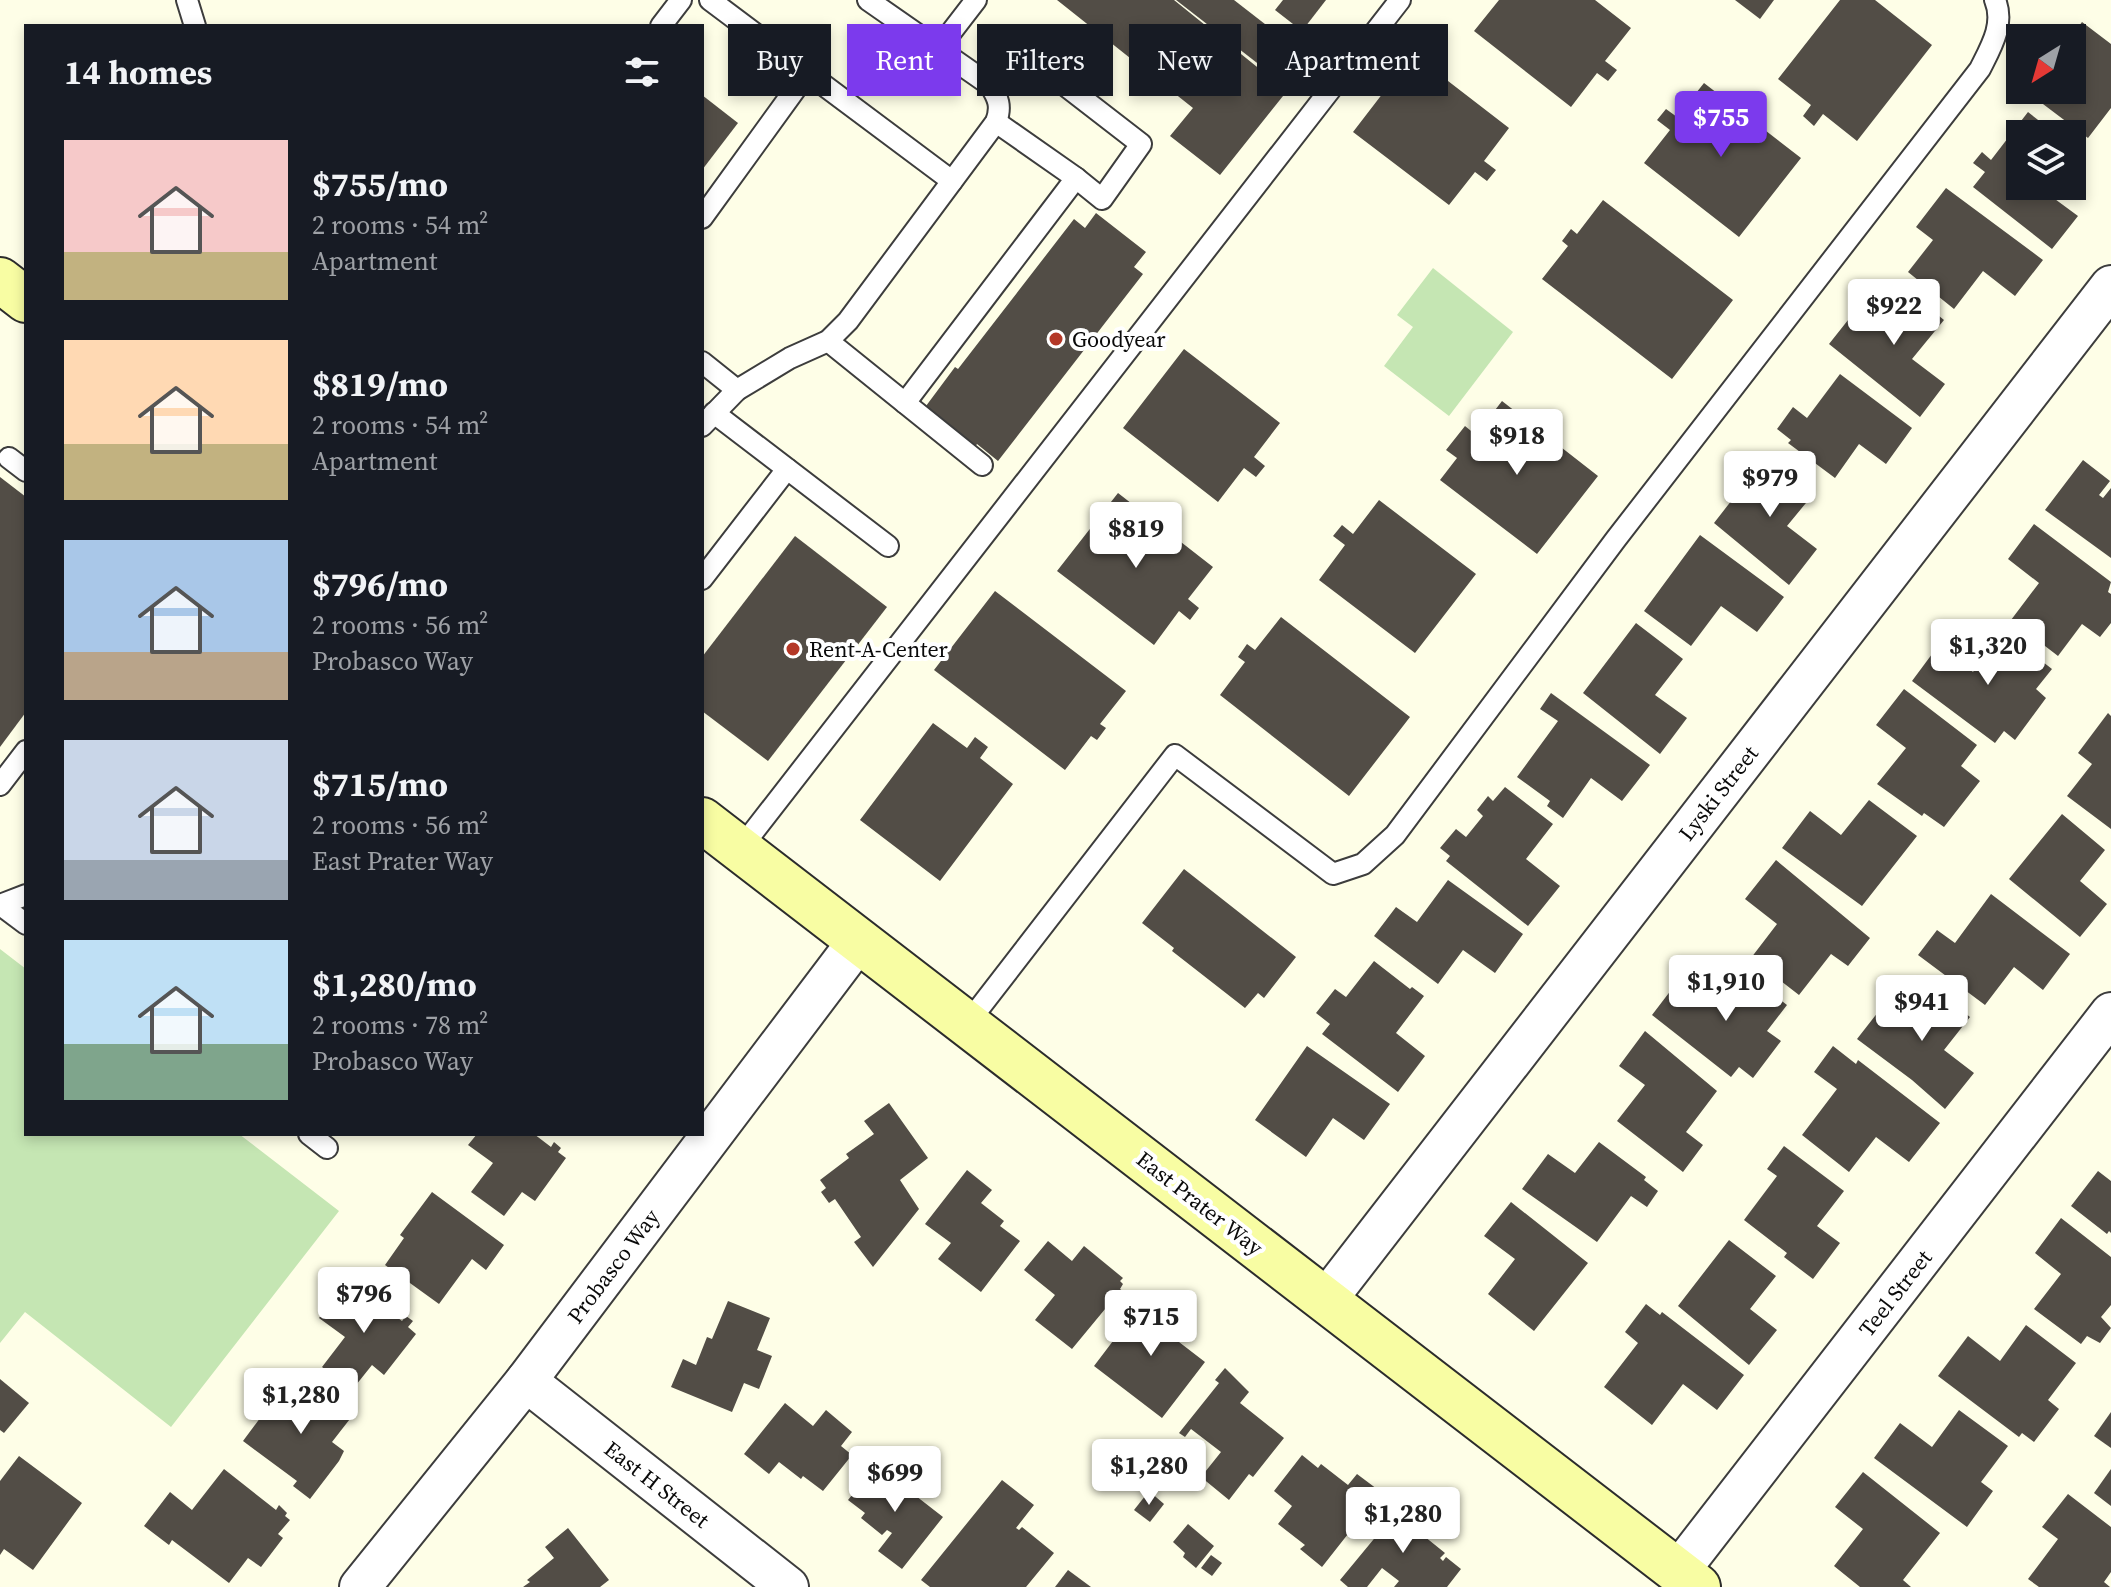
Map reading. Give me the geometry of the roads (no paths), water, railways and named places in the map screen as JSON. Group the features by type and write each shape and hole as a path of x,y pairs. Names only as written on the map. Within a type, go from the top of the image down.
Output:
{"main road":[{"path":"0,280 24,298"},
{"name":"East Prater Way","path":"704,822 1688,1579"}],"street":[{"name":"Lyski Street","path":"1326,1300 2111,286"},
{"name":"Probasco Way","path":"360,1587 526,1381 859,940"},
{"name":"Teel Street","path":"1688,1579 2111,1013"},
{"name":"East H Street","path":"526,1381 788,1587"}],"lane":[{"path":"187,0 194,24"},
{"path":"663,24 681,0"},
{"path":"710,0 742,24"},
{"path":"868,0 904,24"},
{"path":"958,24 976,0"},
{"path":"740,849 1400,0"},
{"path":"967,1024 1175,755 1333,874 1363,864 1395,835 1616,539 1980,69 1995,40 2001,13 1995,0"},
{"path":"831,91 952,181"},
{"path":"704,215 790,96"},
{"path":"888,546 787,469 708,419 737,390 790,358 828,341 848,321 996,122 1000,112 996,96"},
{"path":"996,122 1102,199 1141,144 1079,96"},
{"path":"905,403 1076,178"},
{"path":"828,341 982,465"},
{"path":"704,364 737,390"},
{"path":"9,458 24,469"},
{"path":"704,576 787,469"},
{"path":"0,785 24,754"},
{"path":"1,906 24,896"},
{"path":"1,906 24,923"},
{"path":"312,1136 327,1148"}],"place":[{"name":"Goodyear","path":"1056,339"},
{"name":"Rent-A-Center","path":"793,649"}]}
